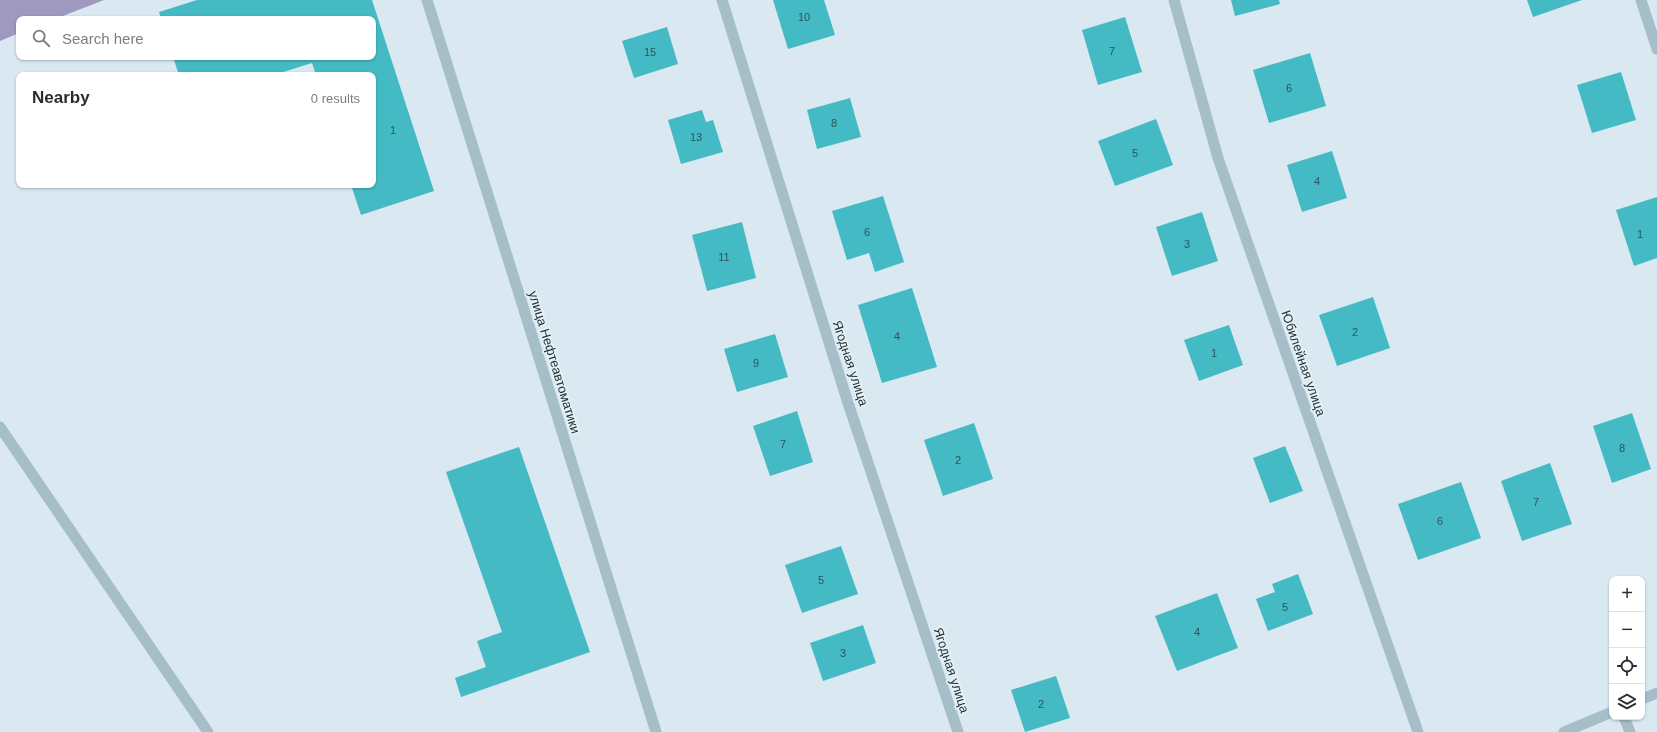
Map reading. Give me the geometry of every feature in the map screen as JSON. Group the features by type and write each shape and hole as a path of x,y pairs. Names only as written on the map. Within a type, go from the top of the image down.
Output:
{"street":[{"name":"улица Нефтеавтоматики","path":"427,0 656,732"},
{"name":"Ягодная улица","path":"722,0 847,400 958,732"},
{"name":"Юбилейная улица","path":"1174,0 1218,158 1418,732"},
{"path":"1641,0 1657,49"},
{"path":"0,427 208,732"},
{"path":"1645,698 1657,693"},
{"path":"1564,732 1609,713"},
{"path":"1625,720 1630,732"}],"shaded area":[{"path":"0,0 104,0 63,16 16,16 16,34 0,41"}],"building":[{"path":"197,0 372,0 434,191 361,215 352,188 376,188 376,72 315,72 312,63 284,72 178,72 174,60 376,60 376,16 160,16 159,12"},
{"path":"773,0 824,0 835,35 788,49"},
{"path":"1231,0 1279,0 1280,4 1235,16"},
{"path":"1527,0 1582,0 1533,17"},
{"path":"1125,17 1142,72 1098,85 1082,30"},
{"path":"667,27 678,64 634,78 622,41"},
{"path":"1310,53 1326,106 1269,123 1253,70"},
{"path":"1621,72 1636,120 1592,133 1577,85"},
{"path":"850,98 861,137 817,149 807,110"},
{"path":"702,110 706,122 713,120 723,152 681,164 668,120"},
{"path":"1156,119 1173,165 1115,186 1098,141"},
{"path":"1332,151 1347,198 1302,212 1287,165"},
{"path":"883,196 904,262 875,272 869,253 847,260 832,211"},
{"path":"1657,197 1657,258 1634,266 1616,210"},
{"path":"1202,212 1218,261 1172,276 1156,227"},
{"path":"742,222 756,278 707,291 692,235"},
{"path":"912,288 937,367 882,383 858,305"},
{"path":"1373,297 1390,348 1337,366 1319,315"},
{"path":"1229,325 1243,365 1199,381 1184,340"},
{"path":"775,334 788,377 737,392 724,349"},
{"path":"797,411 813,462 770,476 753,426"},
{"path":"1632,413 1651,469 1612,483 1593,426"},
{"path":"974,423 993,479 943,496 924,440"},
{"path":"1285,446 1303,491 1270,503 1253,458"},
{"path":"519,447 590,652 461,697 455,678 486,667 477,641 502,632 446,472"},
{"path":"1550,463 1572,524 1522,541 1501,481"},
{"path":"1461,482 1481,538 1418,560 1398,504"},
{"path":"841,546 858,594 802,613 785,565"},
{"path":"1298,574 1313,614 1268,631 1256,599 1275,592 1272,584"},
{"path":"1217,593 1238,648 1177,671 1155,616"},
{"path":"863,625 876,663 823,681 810,643"},
{"path":"1056,676 1070,718 1025,732 1011,690"}]}
